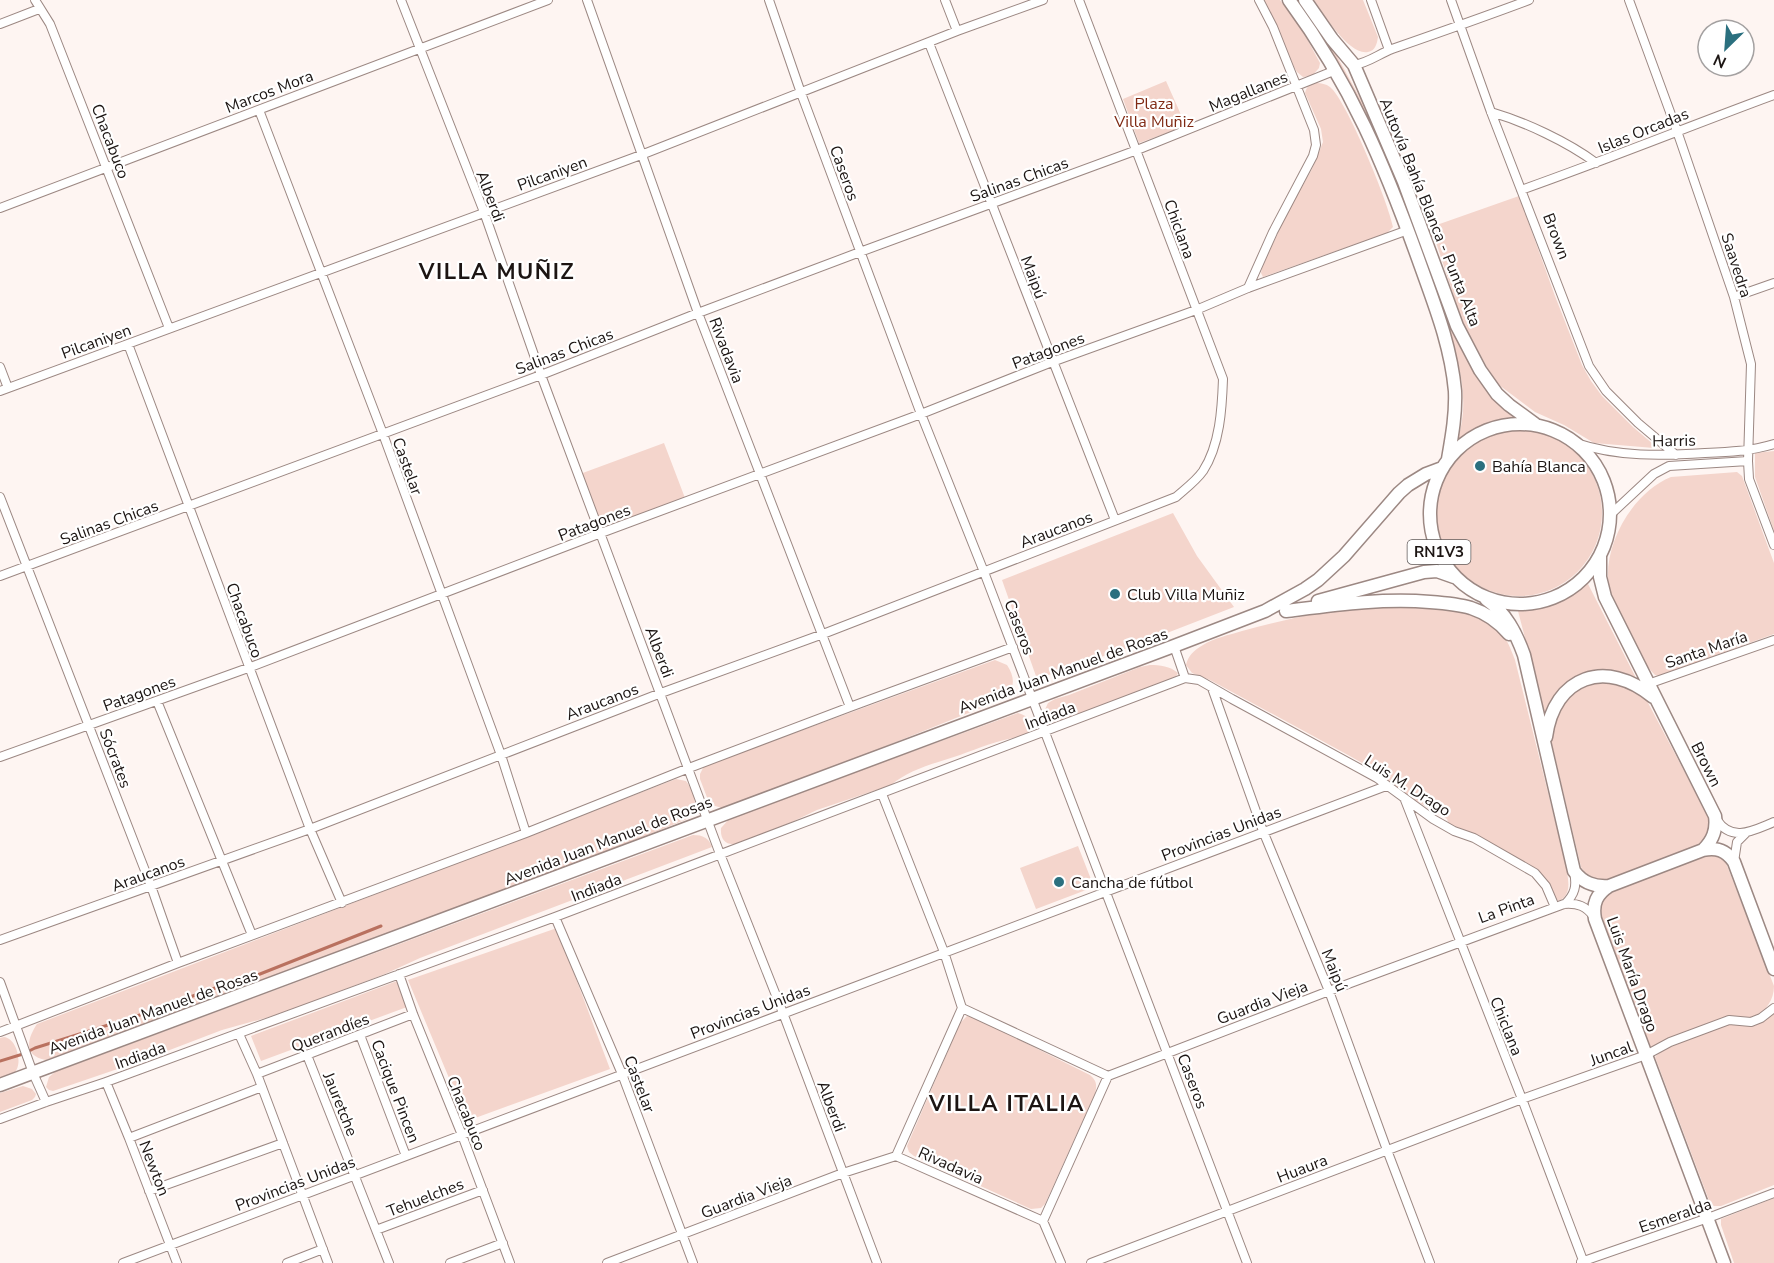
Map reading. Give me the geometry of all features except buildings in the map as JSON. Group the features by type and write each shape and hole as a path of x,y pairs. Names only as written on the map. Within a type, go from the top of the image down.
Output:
{"main road":[{"name":"Autovía Bahía Blanca - Punta Alta","path":"1289,0 1336,70 1369,133 1385,168 1443,329 1451,362 1455,409 1445,464"},
{"name":"Autovía Bahía Blanca - Punta Alta","path":"1305,0 1332,39 1354,65 1404,182 1448,303 1480,370 1497,394 1539,426"},
{"name":"RN1V3","path":"1518,424 1539,426 1558,432 1576,443 1601,475 1608,494 1610,515 1608,535 1589,571 1557,596 1537,602 1516,603 1496,600 1477,592 1460,580 1447,565 1437,547 1431,527 1430,507 1434,487 1445,464 1462,445 1498,426 1518,424"},
{"name":"Avenida Juan Manuel de Rosas","path":"0,1085 1228,626 1278,604 1318,579 1344,556 1403,489 1445,464"},
{"name":"Brown","path":"1600,554 1600,576 1605,597 1715,816"},
{"name":"Avenida Juan Manuel de Rosas","path":"1228,626 1424,572 1445,573 1460,580"},
{"path":"1477,592 1498,608 1505,617 1515,633 1524,656 1574,870 1578,876 1596,886 1609,886 1703,850 1717,849 1727,854 1734,862 1774,969"},
{"path":"1286,611 1389,601 1459,605 1482,612 1500,624 1508,631 1524,656"},
{"path":"1545,745 1548,726 1555,706 1566,691 1581,681 1599,677 1617,677 1637,686 1656,700"},
{"path":"1703,850 1713,836 1716,826 1715,816"},
{"name":"Luis María Drago","path":"1609,886 1598,894 1595,900 1595,919 1724,1263"}],"street":[{"name":"Chacabuco","path":"34,0 50,24 169,328"},
{"name":"Alberdi","path":"401,0 484,212 541,375 720,854 783,1013 877,1263"},
{"name":"Marcos Mora","path":"0,208 548,0"},
{"name":"Rivadavia","path":"587,0 698,313 850,707"},
{"name":"Caseros","path":"769,0 801,93 921,414 1013,647 1247,1263"},
{"path":"945,0 957,31"},
{"name":"Pilcaniyen","path":"4,389 641,155 957,31 1043,0"},
{"name":"Chiclana","path":"1079,0 1223,379 1220,421 1214,447 1204,470"},
{"path":"1248,288 1273,232 1313,156 1316,145 1314,130 1297,86 1273,27 1259,0"},
{"path":"1371,0 1389,50"},
{"name":"Brown","path":"1451,0 1491,112 1589,366 1606,391 1638,423 1676,455"},
{"path":"1354,65 1364,63 1389,50 1529,0"},
{"name":"Saavedra","path":"1629,0 1734,297 1751,364 1749,479 1774,545"},
{"path":"0,24 39,9"},
{"name":"Maipú","path":"929,43 1115,520"},
{"name":"Magallanes","path":"1137,150 1336,70"},
{"name":"Islas Orcadas","path":"1521,190 1774,95"},
{"name":"Castelar","path":"259,110 501,755 526,833"},
{"path":"1491,112 1512,118 1582,153 1596,163"},
{"name":"Salinas Chicas","path":"0,576 190,507 541,375 698,313 1137,150"},
{"path":"1196,310 1248,288 1408,230"},
{"path":"1734,297 1774,283"},
{"name":"Patagones","path":"0,757 248,668 1196,310"},
{"name":"Chacabuco","path":"128,344 248,668 310,829 342,903"},
{"path":"0,367 4,389"},
{"name":"Harris","path":"1576,443 1613,452 1676,455 1749,451 1774,444"},
{"name":"Harris","path":"1610,515 1654,474 1669,466 1748,461"},
{"name":"Araucanos","path":"0,940 310,829 661,693 984,572 1176,496 1204,470"},
{"name":"Sócrates","path":"0,497 90,726 178,963"},
{"name":"Santa María","path":"1648,684 1774,640"},
{"path":"1174,646 1185,678"},
{"path":"0,1032 526,833 688,768 1013,647"},
{"name":"Indiada","path":"0,1119 239,1034 555,917 1185,678 1199,680"},
{"name":"Luis M. Drago","path":"1199,680 1377,778 1432,819 1454,831 1474,838 1535,873 1546,886 1555,907"},
{"name":"Maipú","path":"1212,688 1263,831 1329,990 1430,1263"},
{"path":"158,701 252,935"},
{"name":"Provincias Unidas","path":"123,1263 1386,786"},
{"path":"882,794 944,952 962,1008 1108,1076 1043,1221 1061,1263"},
{"name":"Chiclana","path":"1404,800 1522,1099 1582,1262"},
{"path":"1715,816 1721,826 1734,833 1747,832 1774,822"},
{"path":"1734,862 1737,842 1747,832"},
{"path":"1564,904 1575,891 1574,870"},
{"path":"1564,904 1582,905 1595,919"},
{"name":"La Pinta","path":"1459,942 1564,904"},
{"name":"Castelar","path":"555,917 622,1074 693,1263"},
{"name":"Guardia Vieja","path":"1108,1076 1459,942"},
{"name":"Chacabuco","path":"399,974 510,1263"},
{"path":"0,982 15,1027 46,1102"},
{"name":"Rivadavia","path":"962,1008 896,1156 1043,1221"},
{"name":"Juncal","path":"1522,1099 1646,1054 1670,1041 1729,1020 1750,1022 1761,1018 1774,1008"},
{"name":"Querandíes","path":"257,1074 413,1014"},
{"path":"239,1034 257,1074 328,1263"},
{"name":"Cacique Pincen","path":"360,1035 406,1156"},
{"name":"Jauretche","path":"307,1055 389,1263"},
{"name":"Newton","path":"106,1082 177,1263"},
{"path":"129,1138 262,1087"},
{"name":"Huaura","path":"1091,1263 1522,1099"},
{"path":"149,1191 283,1143"},
{"name":"Guardia Vieja","path":"606,1263 843,1173 896,1156"},
{"name":"Tehuelches","path":"376,1230 483,1190"},
{"name":"Esmeralda","path":"1582,1262 1774,1193"},
{"path":"450,1263 503,1243"},
{"path":"287,1263 323,1249"}],"green space":[{"path":"1262,0 1280,0 1299,24 1320,63 1312,76 1303,77 1297,72"},
{"path":"1294,0 1299,0 1333,49 1370,116 1387,151 1445,307 1518,419 1501,420 1486,425 1457,442 1463,411 1462,381 1446,322 1368,121 1341,68"},
{"path":"1314,0 1363,0 1378,37 1374,49 1368,52 1361,51 1345,41"},
{"name":"Plaza Villa Muñiz","path":"1166,81 1186,126 1139,143 1123,99"},
{"path":"1317,83 1330,87 1346,111 1376,176 1393,227 1387,233 1263,277 1262,268 1286,215 1312,169 1323,142 1321,129 1305,93 1309,86"},
{"path":"1519,196 1582,365 1602,396 1653,444 1654,448 1594,443 1564,425 1535,412 1499,385 1462,321 1431,227"},
{"path":"1519,430 1551,436 1578,454 1596,481 1602,513 1596,545 1578,572 1551,590 1519,596 1487,590 1460,572 1442,545 1436,513 1442,481 1460,454 1487,436"},
{"path":"664,443 685,498 602,529 580,474"},
{"path":"1774,451 1774,531 1755,477 1755,453"},
{"path":"1737,472 1742,476 1774,563 1774,634 1659,676 1655,675 1638,651 1611,594 1608,579 1609,564 1617,534 1634,506 1645,494 1671,477"},
{"name":"Club Villa Muñiz","path":"1173,513 1197,556 1234,607 1136,645 1037,679 1002,580"},
{"path":"1587,582 1635,679 1600,672 1546,713 1518,611 1521,608 1539,606 1564,598"},
{"path":"1365,605 1432,606 1466,611 1493,624 1504,636 1515,660 1565,861 1568,889 1564,898 1559,901 1555,898 1551,886 1543,877 1449,825 1447,819 1401,792 1378,772 1210,680 1192,673 1186,665 1194,651 1217,639 1287,620"},
{"path":"995,660 1007,665 1011,674 1013,682 1006,698 786,786 722,808 712,805 708,800 700,779 704,766"},
{"path":"1150,665 1165,666 1178,673 1174,680 1057,722 1048,721 1042,716 1048,703 1055,699"},
{"path":"1599,681 1620,682 1646,699 1709,818 1708,831 1700,845 1606,881 1592,877 1581,867 1551,740 1558,708 1577,688"},
{"path":"1018,713 1032,722 1031,729 1024,736 1008,739 924,767 898,779 891,785 817,810 740,843 731,844 723,840 721,828 730,818"},
{"path":"676,779 686,781 694,797 695,807 690,817 685,820 100,1042 46,1060 33,1055 30,1051 29,1041 37,1024"},
{"path":"693,835 705,838 712,847 280,1014 222,1030 53,1091 46,1087 49,1077 55,1072"},
{"name":"Cancha de fútbol","path":"1078,846 1094,887 1036,909 1020,868"},
{"path":"1713,854 1726,863 1774,986 1773,996 1766,1008 1755,1018 1665,1040 1652,1051 1599,905 1606,892"},
{"path":"557,928 610,1069 467,1121 408,980"},
{"path":"397,981 407,1007 261,1061 251,1036"},
{"path":"1774,1013 1774,1185 1721,1206 1714,1206 1710,1203 1655,1057 1664,1047 1723,1025 1749,1023"},
{"path":"967,1016 1090,1075 1095,1081 1095,1094 1045,1204 1041,1208 1031,1209 909,1152 907,1146 960,1023"},
{"path":"4,1037 13,1042 16,1047 18,1065 14,1073 0,1078 0,1038"},
{"path":"23,1086 32,1089 36,1094 35,1097 0,1112 0,1093"},
{"path":"1774,1198 1774,1263 1734,1263 1721,1219"}],"waterway":[{"path":"0,1061 255,976 381,926"}],"place":[{"name":"Bahía Blanca","path":"1480,466"},
{"name":"Club Villa Muñiz","path":"1115,594"},
{"name":"Cancha de fútbol","path":"1059,882"}],"district":[{"name":"VILLA MUÑIZ","path":"497,271"},
{"name":"VILLA ITALIA","path":"1007,1103"}]}
